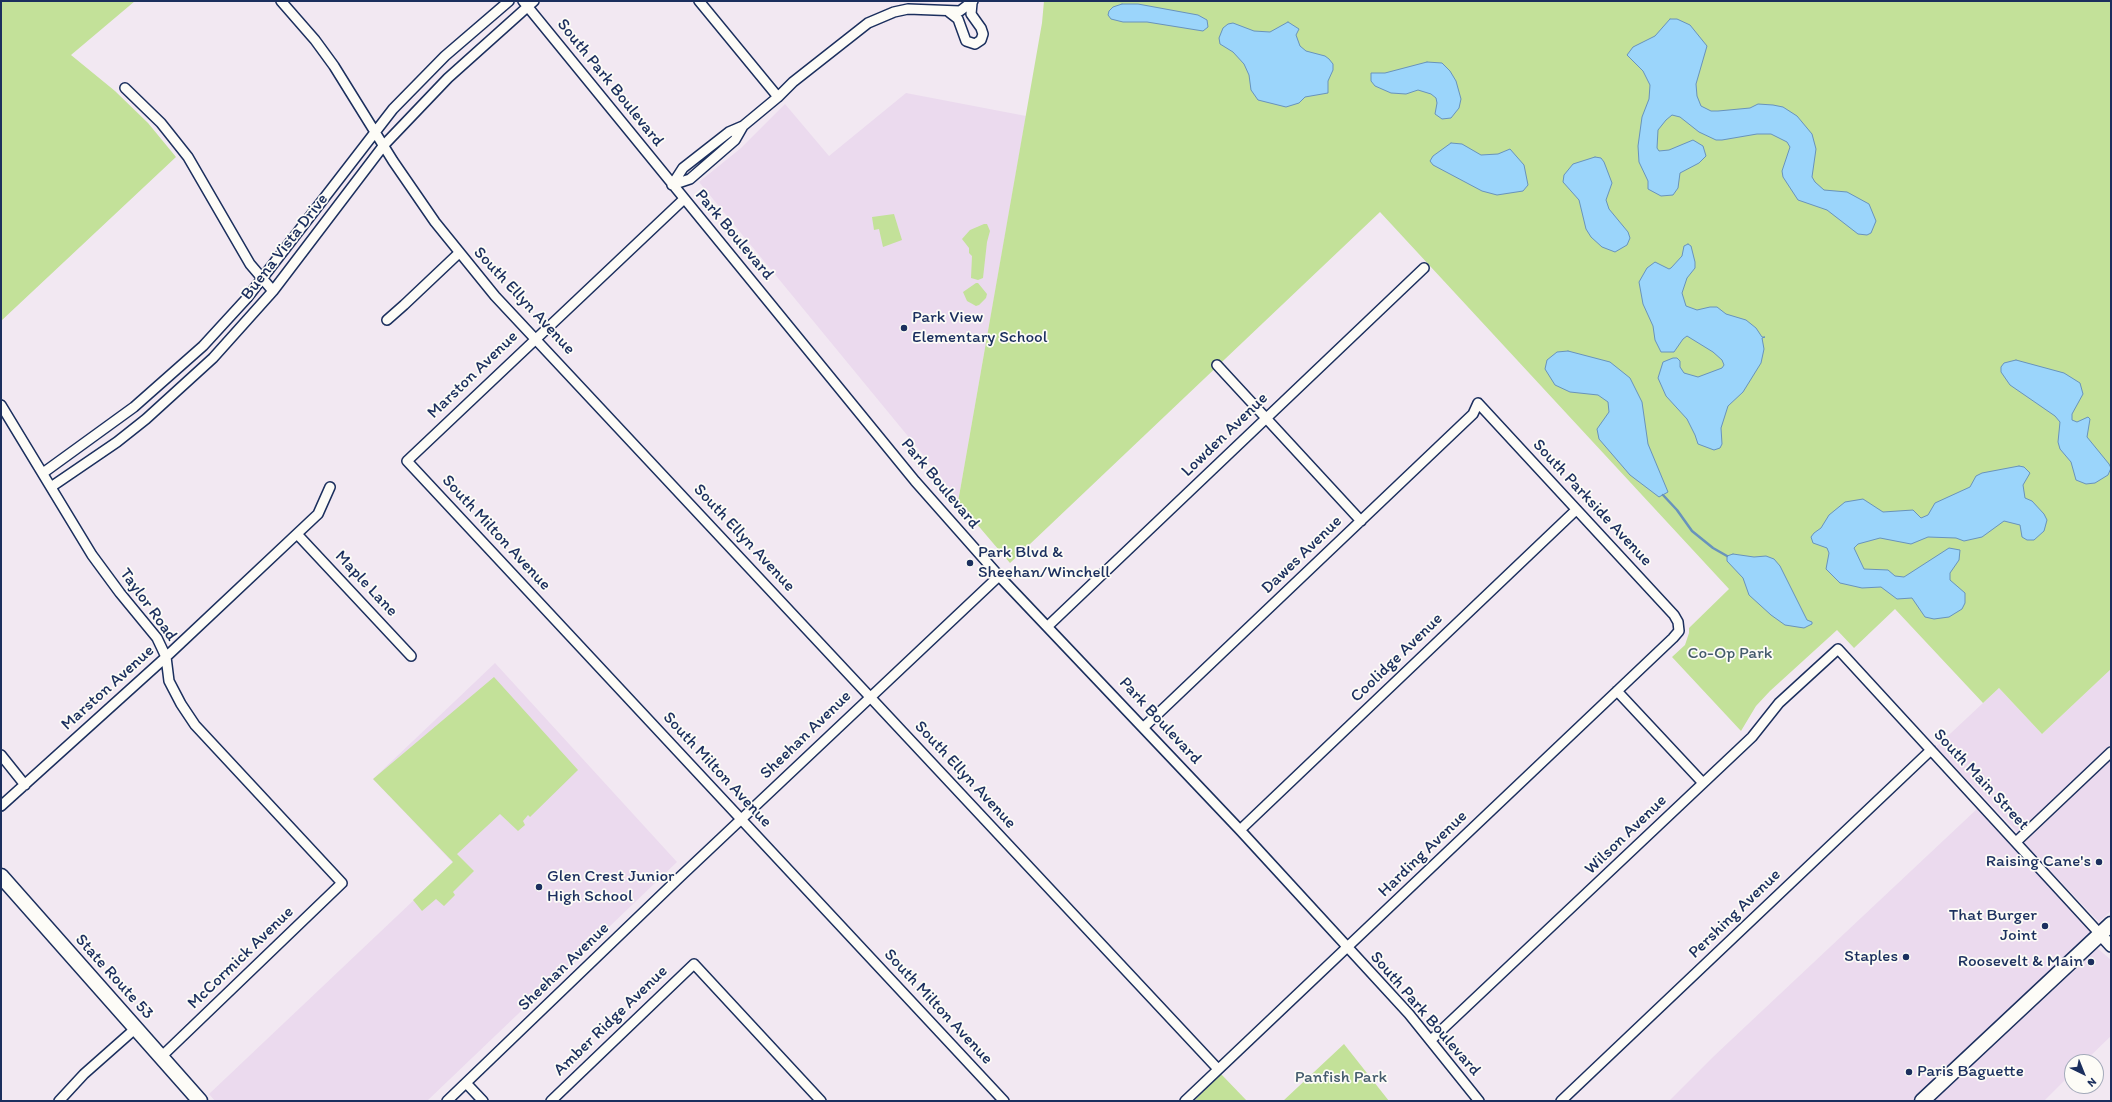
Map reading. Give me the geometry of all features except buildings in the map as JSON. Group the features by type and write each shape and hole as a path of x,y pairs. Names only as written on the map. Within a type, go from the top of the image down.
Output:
{"main road":[{"name":"State Route 53","path":"1,876 200,1101"},
{"path":"1922,1101 2111,924"}],"street":[{"name":"South Ellyn Avenue","path":"281,1 311,35 334,66 418,199 459,254 1218,1069"},
{"name":"Buena Vista Drive","path":"43,473 85,444 159,387 208,340 262,279 374,130 445,56 509,1"},
{"path":"700,1 778,97"},
{"path":"948,12 958,19 966,41 975,44 981,40 983,31 971,14 972,2"},
{"path":"672,185 683,168 729,132 743,126 778,97 793,82 868,23 887,14 908,9 948,12 960,11 972,2"},
{"name":"Buena Vista Drive","path":"51,487 117,442 167,401 213,358 273,291 384,145 448,78 528,3"},
{"name":"South Park Boulevard","path":"528,3 672,185"},
{"path":"124,88 161,123 188,157 250,264 273,291"},
{"name":"Park Boulevard","path":"672,185 915,481 999,576 1144,727 1347,948"},
{"name":"Marston Avenue","path":"407,461 536,337 684,199"},
{"path":"386,320 459,254"},
{"name":"Lowden Avenue","path":"1048,626 1424,268"},
{"path":"1217,365 1361,521"},
{"name":"South Parkside Avenue","path":"1478,403 1674,615 1679,627"},
{"name":"Dawes Avenue","path":"1144,727 1473,414 1478,403"},
{"name":"Taylor Road","path":"1,405 92,555 120,593 157,638 166,657 169,681 181,704 195,725 342,883"},
{"name":"South Milton Avenue","path":"407,461 1004,1101"},
{"name":"Marston Avenue","path":"1,806 166,657 318,514 330,487"},
{"name":"Coolidge Avenue","path":"1240,830 1576,510"},
{"name":"Maple Lane","path":"297,534 411,656"},
{"name":"Sheehan Avenue","path":"448,1101 870,696 999,576"},
{"name":"Harding Avenue","path":"1185,1101 1677,634 1679,627"},
{"name":"South Main Street","path":"1838,649 2100,934"},
{"name":"Wilson Avenue","path":"1431,1040 1752,737 1779,703 1838,649"},
{"path":"1617,691 1703,783"},
{"name":"Pershing Avenue","path":"1561,1101 1931,750"},
{"path":"2016,842 2111,752"},
{"path":"1,755 25,785"},
{"name":"McCormick Avenue","path":"161,1057 342,883"},
{"path":"2100,934 2111,946"},
{"name":"South Park Boulevard","path":"1347,948 1431,1040 1479,1101"},
{"name":"Amber Ridge Avenue","path":"551,1101 694,964 821,1101"},
{"path":"59,1101 84,1074 136,1028"},
{"path":"466,1083 483,1101"}],"shaded area":[{"name":"Park View Elementary School","path":"906,93 1026,116 958,502 939,474 699,182 741,148 785,104 829,156"},
{"name":"Glen Crest Junior High School","path":"495,663 677,862 427,1101 215,1101 209,1094 453,863 373,779"},
{"path":"2111,669 2111,744 2019,834 1936,747 1999,688 2042,734"},
{"path":"2111,759 2111,911 2099,922 2024,843"},
{"path":"1978,808 2091,932 1913,1101 1669,1101 1714,1056"},
{"path":"2095,946 2111,960 2111,1036 2092,1054 2064,1054 2064,1081 2044,1101 1931,1101"}],"green space":[{"path":"1,1 135,1 71,55 115,91 148,123 176,157 1,321"},
{"name":"Co-Op Park","path":"1044,1 2111,1 2111,669 2042,734 1999,688 1983,703 1895,609 1854,648 1837,630 1770,691 1756,706 1741,731 1672,657 1685,645 1689,628 1729,589 1380,212 1010,563 958,502 1042,23"},
{"path":"894,214 902,240 883,247 879,229 874,230 872,217"},
{"path":"987,224 990,231 987,242 983,278 978,280 971,278 972,256 969,253 969,248 962,239 970,230"},
{"path":"978,283 987,294 986,298 976,306 967,301 963,292"},
{"path":"494,677 578,770 530,817 528,815 523,821 525,825 518,831 500,814 457,854 474,871 453,892 455,895 444,906 436,899 422,911 413,900 453,862 373,779"},
{"name":"Panfish Park","path":"1344,1044 1389,1101 1283,1101"},
{"name":"Panfish Park","path":"1221,1074 1247,1101 1194,1101"}],"water":[{"path":"1122,4 1138,4 1198,15 1207,20 1208,27 1203,31 1147,22 1123,22 1111,19 1108,15 1109,11 1113,7"},
{"path":"1670,19 1677,19 1690,25 1707,46 1696,84 1697,96 1701,106 1711,111 1718,111 1750,108 1758,104 1773,105 1783,107 1797,116 1812,134 1816,149 1812,177 1815,182 1824,190 1847,192 1869,204 1876,221 1871,233 1867,235 1858,234 1827,210 1798,200 1783,177 1782,171 1790,147 1787,142 1771,134 1757,134 1716,140 1699,132 1680,117 1672,115 1658,130 1657,148 1659,151 1669,150 1693,140 1703,146 1706,156 1699,163 1680,173 1678,188 1673,195 1661,196 1648,189 1648,181 1639,162 1638,146 1642,117 1649,99 1650,85 1643,71 1627,55 1633,47 1655,36"},
{"path":"1288,22 1299,29 1296,35 1300,46 1306,51 1325,56 1333,64 1333,70 1328,81 1328,93 1305,97 1299,103 1286,107 1258,100 1251,90 1249,75 1244,64 1233,52 1220,44 1219,38 1223,28 1228,24 1233,23 1254,31 1270,32"},
{"path":"1427,62 1442,63 1450,71 1456,81 1461,99 1459,108 1451,118 1442,119 1435,114 1437,103 1436,98 1431,94 1418,90 1406,94 1391,93 1375,86 1371,81 1371,73 1385,73"},
{"path":"1451,143 1462,144 1481,155 1498,154 1510,149 1524,165 1528,185 1523,191 1497,195 1482,191 1433,165 1430,161 1433,156"},
{"path":"1595,157 1601,158 1604,162 1612,183 1606,200 1609,209 1628,232 1630,238 1627,245 1615,252 1602,247 1591,237 1586,229 1579,200 1563,182 1564,175 1573,164"},
{"path":"1688,244 1691,246 1695,268 1687,278 1682,293 1686,306 1697,310 1717,307 1726,314 1746,320 1756,328 1762,337 1765,337 1762,338 1764,349 1761,363 1743,392 1728,406 1721,428 1722,444 1720,448 1714,450 1698,444 1687,419 1666,396 1658,378 1663,362 1673,358 1677,358 1680,361 1680,367 1684,373 1698,377 1722,368 1724,365 1722,360 1713,352 1687,336 1683,339 1674,352 1661,352 1655,340 1653,326 1643,304 1639,282 1647,268 1655,262 1669,269 1671,268 1682,256 1684,246"},
{"path":"1568,351 1610,362 1630,378 1642,402 1648,444 1668,492 1659,497 1630,475 1599,439 1597,429 1609,412 1608,402 1598,395 1570,392 1555,385 1545,369 1547,360 1557,352"},
{"path":"2016,360 2064,373 2080,383 2083,394 2072,414 2072,420 2077,422 2088,417 2090,419 2087,437 2109,464 2111,468 2108,475 2095,483 2086,484 2076,480 2071,462 2060,449 2058,442 2060,422 2055,416 2010,385 2001,372 2001,367 2004,363"},
{"path":"2019,466 2024,467 2030,473 2023,485 2025,498 2032,501 2044,514 2047,520 2044,531 2034,540 2027,540 2022,537 2020,525 2004,521 1982,537 1964,541 1956,538 1928,537 1911,544 1880,538 1858,544 1854,548 1864,569 1888,570 1895,576 1904,577 1949,548 1960,550 1959,560 1950,573 1950,580 1965,593 1965,603 1962,609 1949,617 1934,619 1925,617 1912,598 1897,599 1881,587 1862,588 1840,583 1826,569 1829,553 1827,548 1813,543 1811,537 1814,533 1821,528 1829,515 1845,502 1863,499 1883,512 1913,510 1921,518 1928,515 1935,503 1970,487 1976,476 1982,473"},
{"path":"1733,554 1754,557 1766,556 1774,559 1780,566 1807,620 1812,622 1812,624 1804,628 1785,625 1771,615 1749,595 1743,578 1727,561 1727,556"}],"waterway":[{"path":"1663,495 1677,510 1692,531 1713,548 1727,556"}],"place":[{"name":"Park View Elementary School","path":"904,328"},
{"name":"Park Blvd & Sheehan/Winchell","path":"970,563"},
{"name":"Raising Cane's","path":"2099,862"},
{"name":"Glen Crest Junior High School","path":"539,887"},
{"name":"That Burger Joint","path":"2045,926"},
{"name":"Staples","path":"1906,957"},
{"name":"Roosevelt & Main","path":"2091,962"},
{"name":"Paris Baguette","path":"1909,1072"}]}
